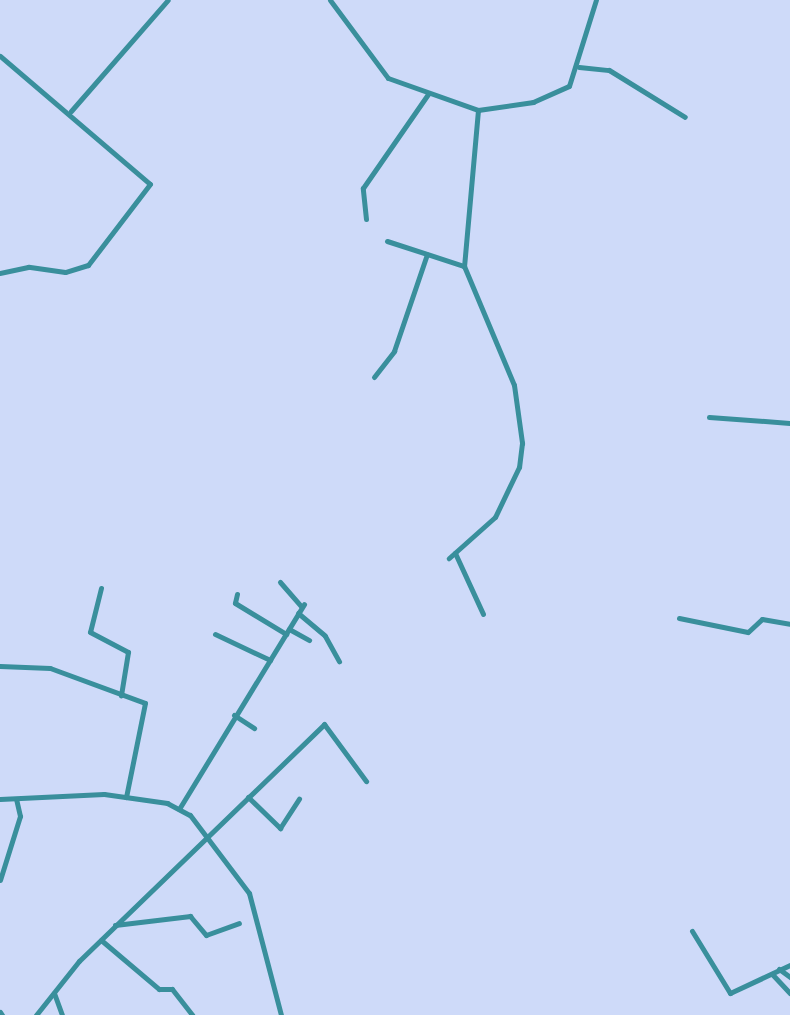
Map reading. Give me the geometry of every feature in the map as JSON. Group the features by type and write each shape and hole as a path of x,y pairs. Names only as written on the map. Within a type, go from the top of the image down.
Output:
{"street":[{"path":"71,111 168,0"},
{"path":"330,0 388,78 478,110 560,90 579,67 596,0"},
{"path":"0,55 71,111 150,181 149,188 88,265 65,272 28,267 0,273"},
{"path":"579,67 609,70 685,117"},
{"path":"366,219 363,188 428,94"},
{"path":"449,558 495,517 519,467 522,443 514,385 464,266 478,110"},
{"path":"387,241 464,266"},
{"path":"374,377 394,351 427,254"},
{"path":"709,417 790,423"},
{"path":"455,553 483,614"},
{"path":"280,582 325,636 339,661"},
{"path":"101,588 90,632 128,652 121,695"},
{"path":"237,594 235,603 309,640"},
{"path":"179,809 301,608"},
{"path":"679,618 748,632 762,619 790,624"},
{"path":"215,635 270,660"},
{"path":"0,666 50,668 148,707 126,797"},
{"path":"234,715 254,728"},
{"path":"36,1015 115,925 209,838 324,724 366,781"},
{"path":"0,799 126,797 179,809 209,838 249,893 281,1015"},
{"path":"248,797 280,828 299,799"},
{"path":"0,880 20,817 16,799"},
{"path":"115,925 190,916 201,933 216,934 239,923"},
{"path":"692,931 730,993 790,965"},
{"path":"102,940 159,989 172,989 192,1015"},
{"path":"779,969 790,977"},
{"path":"772,974 790,993"},
{"path":"54,993 62,1015"}]}
